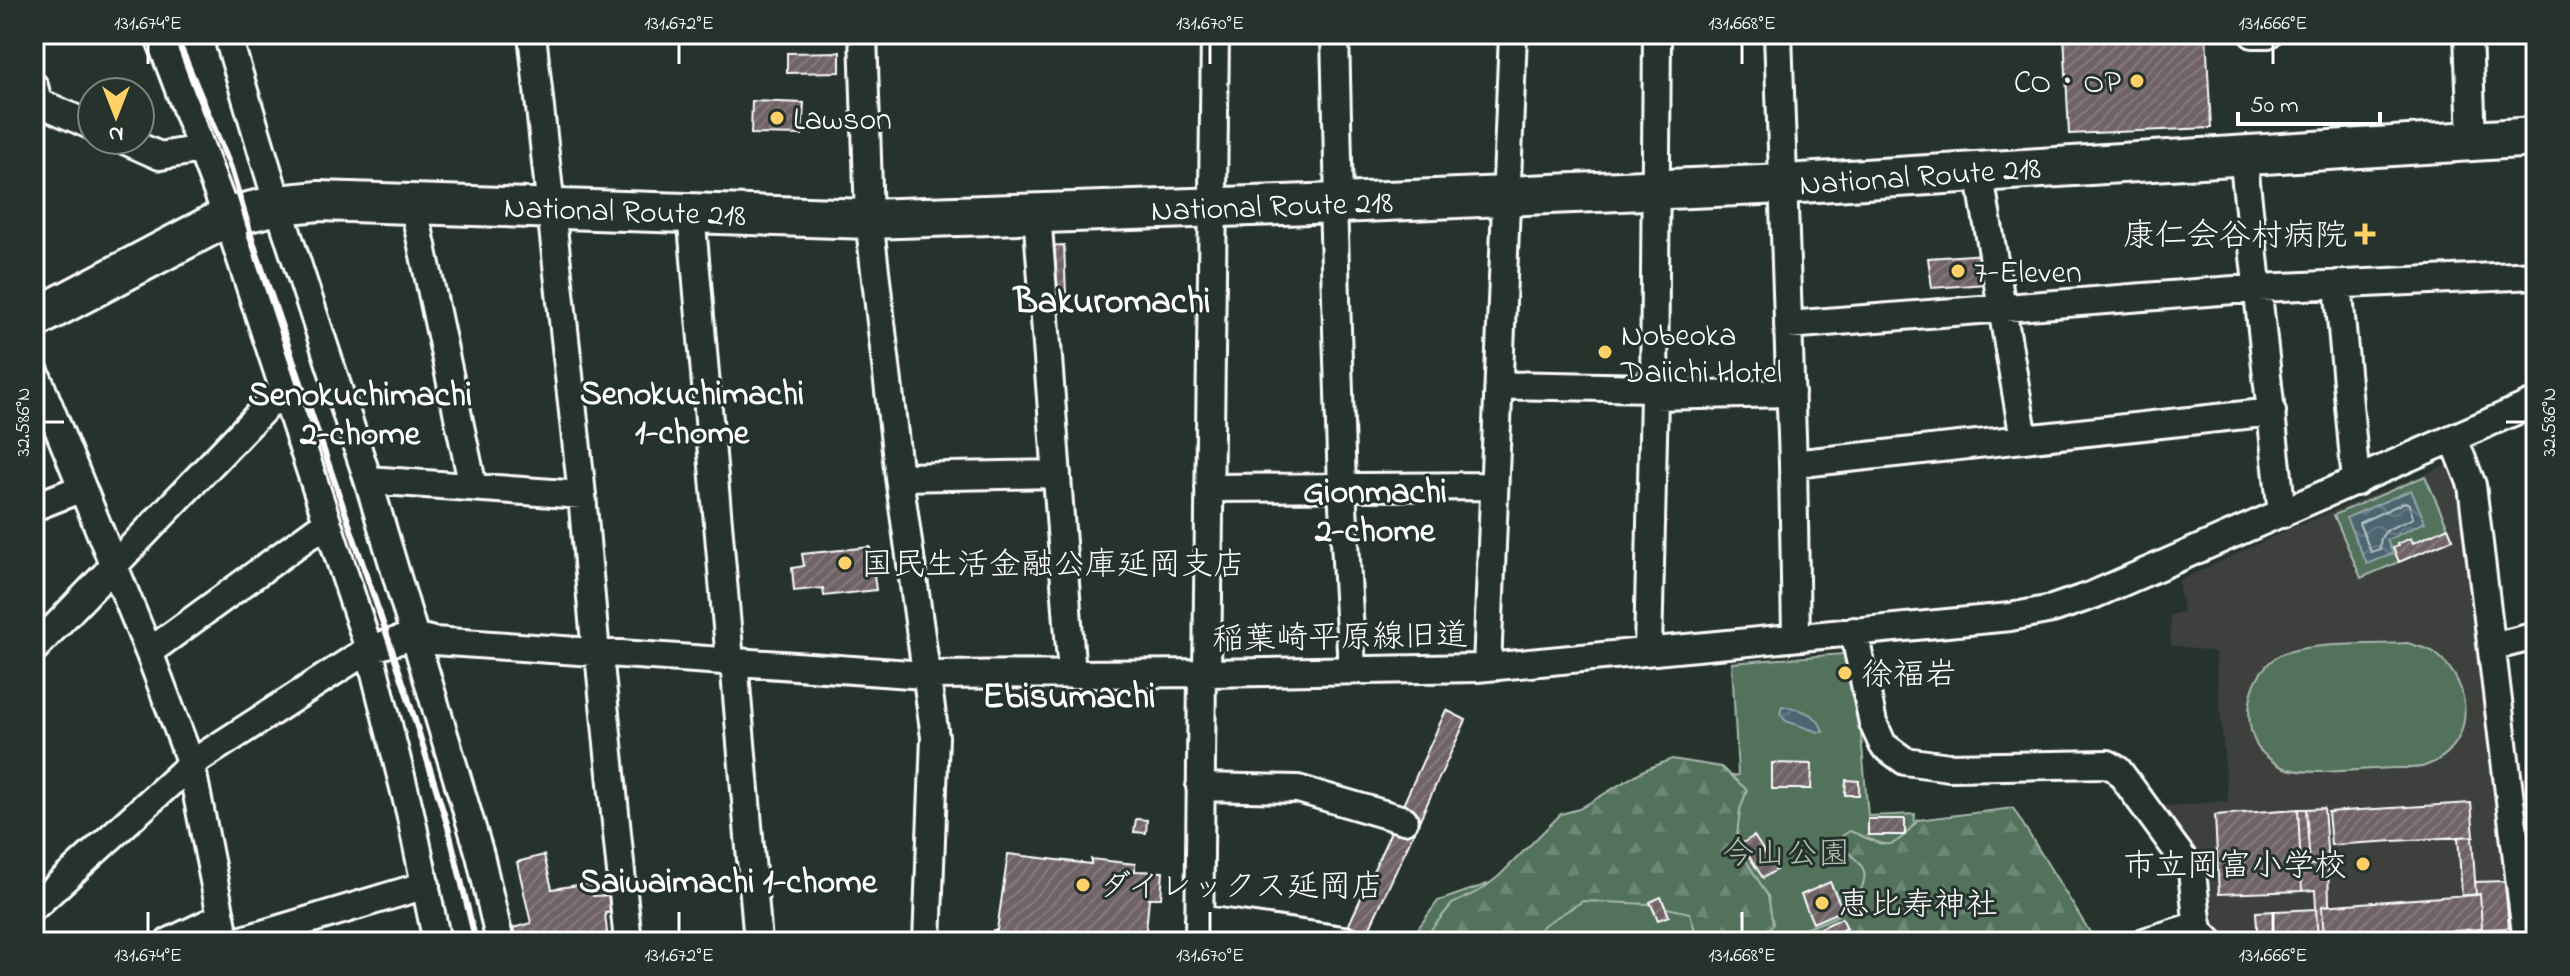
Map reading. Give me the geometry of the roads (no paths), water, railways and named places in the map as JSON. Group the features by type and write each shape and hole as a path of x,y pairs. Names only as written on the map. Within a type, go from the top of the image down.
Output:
{"highway":[{"name":"National Route 218","path":"34,319 227,217 278,205 319,201 869,219 1785,184 2536,137"}],"street":[{"path":"158,34 227,217 369,649 437,942"},
{"path":"227,34 278,205 368,480 480,855 500,942"},
{"path":"532,34 628,942"},
{"path":"863,34 869,219 899,477 935,737 927,942"},
{"path":"1215,34 1199,930 1350,941"},
{"path":"1335,34 1342,487 1352,669"},
{"name":"稲葉崎平原線旧道","path":"414,636 434,641 598,654 925,675 1487,667 1513,34"},
{"path":"1648,651 1657,34"},
{"path":"1778,34 1785,184 1796,636"},
{"path":"2253,34 2268,34"},
{"path":"2468,34 2472,140"},
{"path":"34,86 38,102 76,119"},
{"path":"156,154 201,149"},
{"path":"2243,155 2282,514"},
{"path":"1979,171 2024,439"},
{"path":"413,203 473,487"},
{"path":"691,213 758,942"},
{"path":"1037,213 1072,675"},
{"path":"1788,325 2259,288 2536,275"},
{"path":"2338,284 2356,482"},
{"path":"34,369 191,764 224,930 169,942"},
{"path":"1499,385 1654,392 1791,393"},
{"path":"34,649 282,390"},
{"path":"1487,667 2010,617 2052,609 2093,595 2536,402"},
{"path":"1793,464 2272,412"},
{"path":"2454,439 2472,485 2527,942"},
{"path":"899,477 1057,474"},
{"path":"368,480 582,495"},
{"path":"1209,488 1494,486"},
{"path":"34,507 82,488"},
{"path":"149,652 326,523"},
{"path":"1854,631 1873,723 1883,745 1905,761 1949,767 2108,764 2118,770 2192,871 2204,934 2144,942"},
{"path":"34,907 191,764 369,649 414,636"},
{"path":"2492,647 2536,636"},
{"path":"1200,787 1298,789 1404,820"},
{"path":"236,942 426,885"}],"water":[{"path":"2411,490 2425,522 2387,540 2393,554 2367,564 2346,518"},
{"path":"1782,706 1813,716 1823,732 1786,721 1780,714"}],"railway":[{"path":"175,34 231,168 256,251 404,685 448,827 476,942"}],"place":[{"name":"CO・OP","path":"2137,81"},
{"name":"Lawson","path":"777,118"},
{"name":"康仁会谷村病院","path":"2365,234"},
{"name":"7-Eleven","path":"1958,271"},
{"name":"Nobeoka Daiichi Hotel","path":"1605,352"},
{"name":"国民生活金融公庫延岡支店","path":"845,563"},
{"name":"徐福岩","path":"1845,673"},
{"name":"市立岡富小学校","path":"2363,864"},
{"name":"ダイレックス延岡店","path":"1083,885"},
{"name":"恵比寿神社","path":"1822,903"}],"district":[{"name":"Bakuromachi","path":"1112,299"},
{"name":"Senokuchimachi 2-chome","path":"360,412"},
{"name":"Senokuchimachi 1-chome","path":"692,412"},
{"name":"Gionmachi 2-chome","path":"1375,510"},
{"name":"Ebisumachi","path":"1069,694"},
{"name":"Saiwaimachi 1-chome","path":"728,880"}],"park label":[{"name":"今山公園","path":"1786,852"}]}
